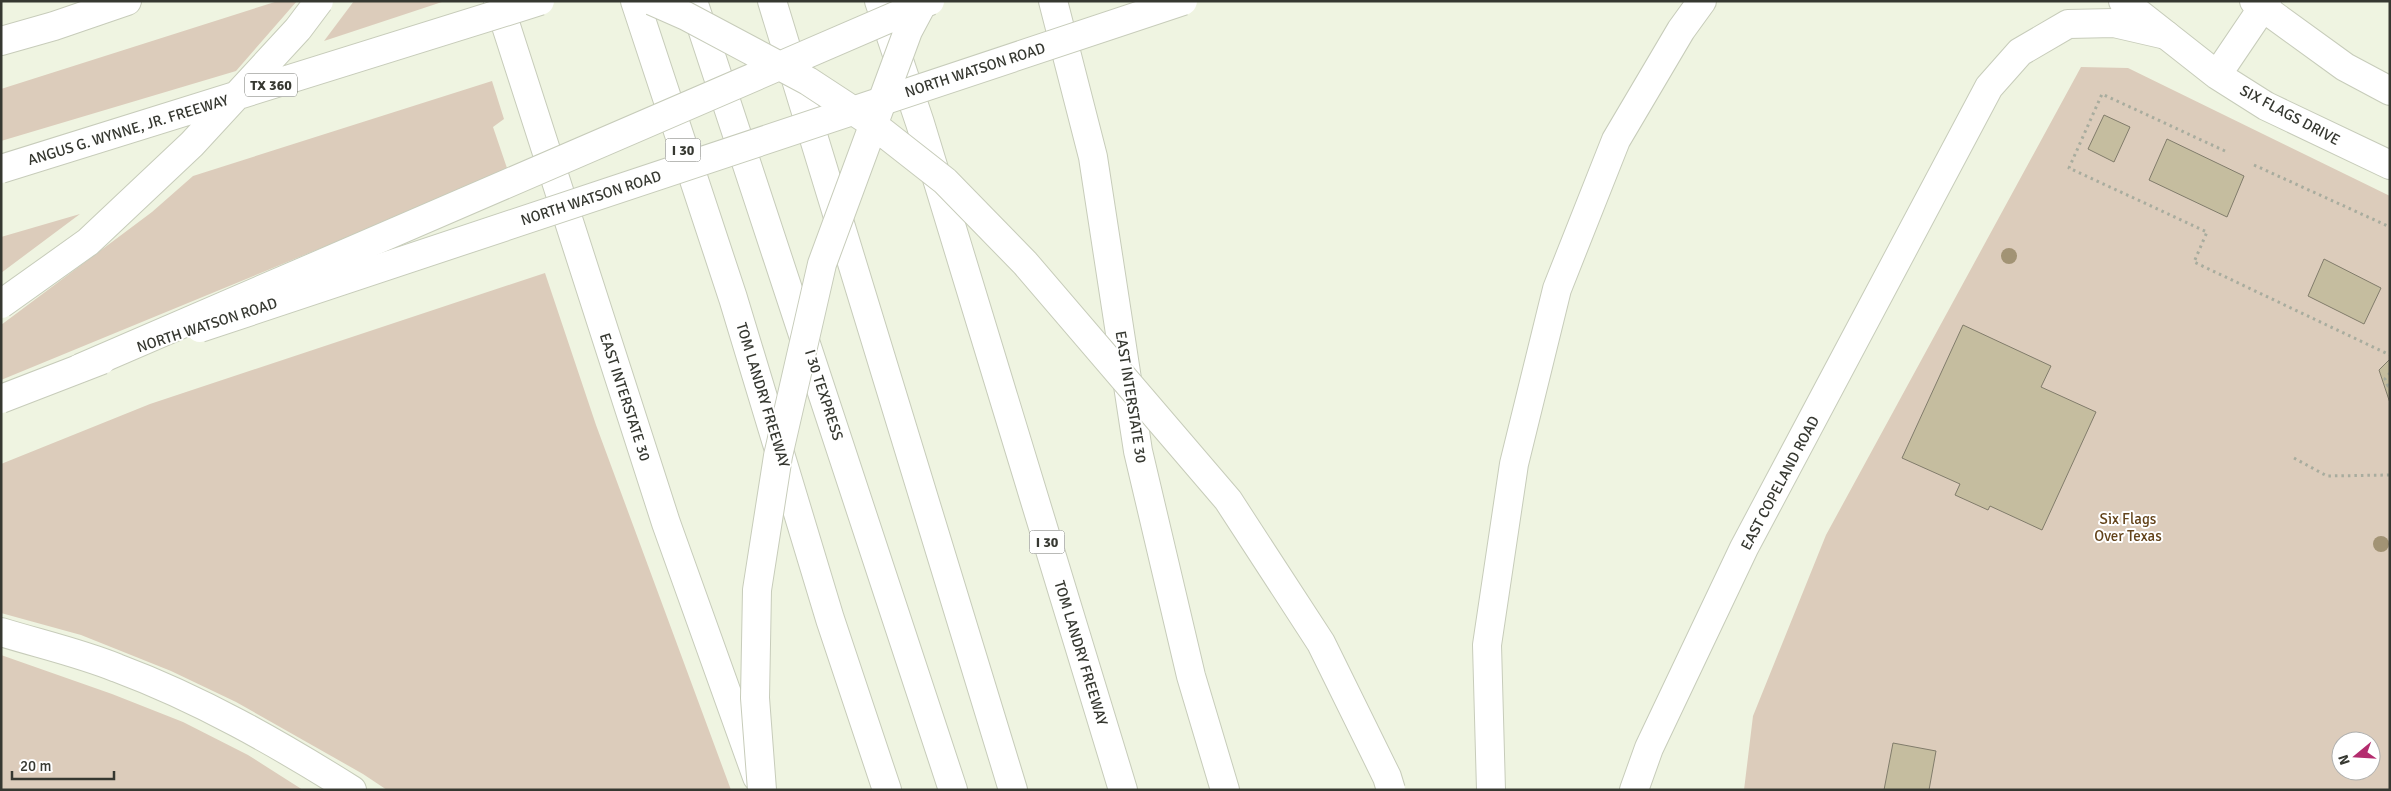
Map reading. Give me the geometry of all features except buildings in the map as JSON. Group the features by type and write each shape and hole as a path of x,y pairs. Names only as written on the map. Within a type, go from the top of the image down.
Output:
{"main road":[{"path":"1,41 54,26 127,1"},
{"path":"1,304 88,242 192,144 298,29 319,1"},
{"name":"EAST INTERSTATE 30","path":"498,1 666,523 762,790"},
{"name":"ANGUS G. WYNNE, JR. FREEWAY","path":"1,169 540,1"},
{"name":"TOM LANDRY FREEWAY","path":"634,1 733,298 801,517 830,619 887,790"},
{"path":"652,1 686,16 808,81 866,119 945,181 1025,263 1228,500 1321,643 1387,777 1391,790"},
{"name":"I 30 TEXPRESS","path":"693,1 953,790"},
{"path":"772,1 1014,790"},
{"name":"TOM LANDRY FREEWAY","path":"879,1 920,123 1124,790"},
{"path":"762,790 755,698 757,590 778,456 822,264 908,31 924,1"},
{"path":"80,368 930,1"},
{"name":"EAST INTERSTATE 30","path":"1053,1 1093,157 1138,451 1191,676 1225,790"},
{"name":"NORTH WATSON ROAD","path":"1,400 80,368 1183,1"},
{"path":"1491,790 1487,645 1514,464 1557,289 1616,140 1681,30 1702,1"},
{"name":"SIX FLAGS DRIVE","path":"2123,1 2217,75 2266,106 2390,165"},
{"path":"2217,75 2261,4 2345,67 2390,91"},
{"name":"EAST COPELAND ROAD","path":"1634,790 1649,748 1744,548 1938,182 1990,88 2020,52 2068,24 2114,23 2166,34"},
{"path":"1,632 116,667 200,703 285,749 352,790"}],"path":[{"path":"2225,151 2102,94 2069,168 2206,232 2194,262 2390,355"},
{"path":"2254,165 2390,227"},
{"path":"2390,374 2385,379 2388,386 2390,385"},
{"path":"2294,458 2327,476 2390,474"}],"green space":[{"path":"278,1 297,1 236,71 1,141 1,89"},
{"path":"354,1 445,1 324,41"},
{"name":"Six Flags Over Texas","path":"2081,67 2128,68 2390,196 2390,790 1744,790 1753,716 1826,535"},
{"path":"492,81 504,119 493,127 508,171 1,380 1,325 152,212 193,176"},
{"path":"80,214 1,273 1,237"},
{"path":"545,273 596,425 731,790 387,790 363,774 236,702 171,671 81,635 1,613 1,464 150,404"},
{"path":"1,655 112,694 183,722 248,755 303,790 1,790"}]}
